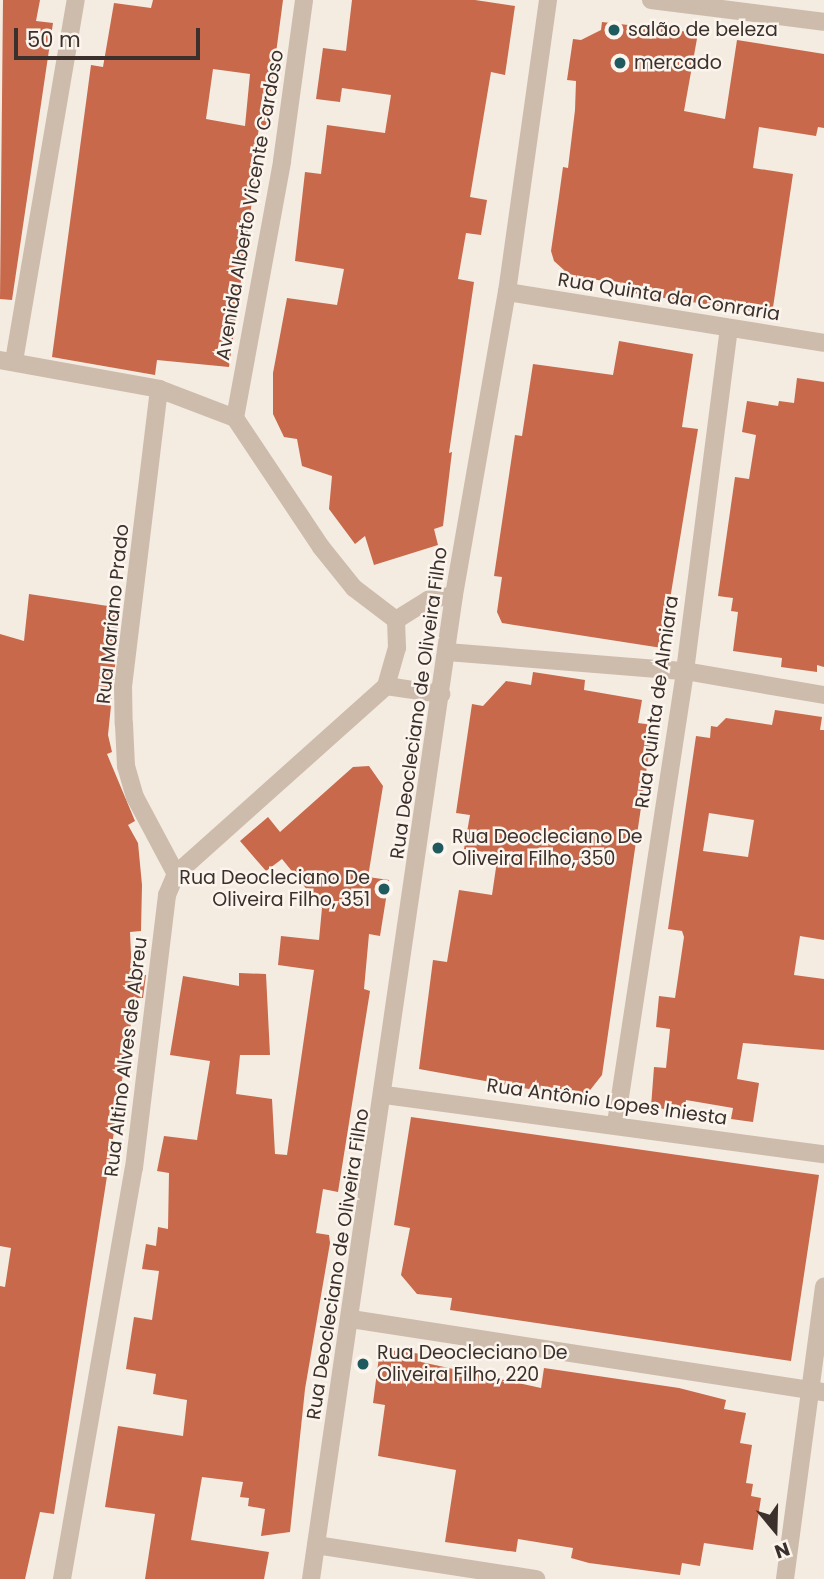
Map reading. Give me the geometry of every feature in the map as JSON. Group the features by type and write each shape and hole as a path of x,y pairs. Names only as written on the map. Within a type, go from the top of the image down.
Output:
{"street":[{"path":"76,0 7,360 159,389 235,418 321,547 354,588 396,620"},
{"name":"Avenida Alberto Vicente Cardoso","path":"235,418 282,161 304,0"},
{"name":"Rua Deocleciano de Oliveira Filho","path":"311,1579 385,1095 454,595 507,292 548,0"},
{"path":"650,0 824,22"},
{"name":"Rua Quinta da Conraria","path":"507,292 824,343"},
{"name":"Rua Quinta de Almiara","path":"616,1123 685,671 729,329"},
{"name":"Rua Mariano Prado","path":"159,389 123,685 124,724 126,766 135,797 176,874"},
{"path":"396,620 428,600 454,595"},
{"path":"176,874 386,686 397,648 396,620"},
{"path":"446,652 685,671 824,695"},
{"path":"386,686 441,694"},
{"name":"Rua Altino Alves de Abreu","path":"62,1579 134,1168 167,895 176,874"},
{"name":"Rua Antônio Lopes Iniesta","path":"385,1095 616,1123 824,1154"},
{"path":"785,1579 817,1391 824,1287"},
{"path":"351,1319 817,1391"},
{"path":"316,1545 536,1579"}],"building":[{"path":"3,0 40,0 36,21 53,23 12,300 0,299"},
{"path":"153,0 283,0 266,129 259,128 253,165 257,165 229,367 157,360 155,375 52,357 91,65 103,67 114,3 151,8","holes":["213,69 250,74 245,126 206,119"]},
{"path":"352,0 475,0 515,6 505,75 491,72 470,197 487,200 481,235 466,233 458,279 474,282 449,453 452,452 443,526 434,529 438,545 374,565 365,536 355,544 329,509 332,476 302,466 297,439 284,437 273,414 273,373 287,298 337,305 344,269 295,261 305,172 321,174 327,125 385,133 391,95 342,88 340,102 316,99 323,48 346,51"},
{"path":"602,22 698,33 684,111 725,119 737,40 824,54 824,128 818,127 816,136 759,127 753,168 793,174 772,314 624,292 625,284 563,275 564,270 554,261 551,251 563,167 568,168 575,110 576,81 567,80 573,39 581,40 601,30"},
{"path":"619,341 693,354 682,427 698,429 662,648 502,623 497,612 502,577 494,576 515,435 522,436 533,364 613,375"},
{"path":"797,378 824,382 824,667 817,665 817,672 781,667 782,658 733,651 738,612 731,611 733,598 718,596 735,477 749,479 756,435 742,432 747,401 778,406 779,401 794,403"},
{"path":"29,594 121,608 108,735 112,752 107,754 135,821 128,825 138,843 142,885 141,931 130,932 132,976 146,975 143,998 135,998 54,1514 40,1512 25,1579 0,1579 0,1286 5,1287 11,1248 0,1246 0,634 24,641"},
{"path":"533,672 585,680 584,690 642,700 638,723 653,725 602,1075 587,1094 568,1096 419,1069 433,960 447,962 459,890 492,895 498,854 464,849 470,815 456,813 472,704 483,706 506,681 531,685"},
{"path":"775,710 822,717 820,730 824,730 824,940 800,936 794,975 824,979 824,1050 743,1043 737,1079 759,1083 753,1122 731,1119 733,1108 686,1100 684,1112 651,1107 654,1067 666,1068 670,1029 656,1027 659,996 675,998 684,937 682,931 668,929 696,736 710,738 711,726 717,727 726,718 772,725","holes":["709,813 754,820 748,857 703,851"]},
{"path":"369,766 383,786 368,877 389,880 380,936 369,934 364,989 370,991 338,1192 323,1189 316,1233 329,1235 330,1243 305,1389 290,1532 261,1536 265,1509 248,1506 249,1498 240,1497 243,1482 202,1477 191,1540 269,1552 264,1579 145,1579 155,1514 105,1507 118,1426 183,1436 187,1400 153,1394 156,1374 126,1369 134,1317 152,1320 159,1271 142,1269 146,1244 156,1246 158,1227 168,1229 169,1173 157,1171 164,1136 197,1140 210,1061 170,1055 183,976 239,986 239,973 266,974 270,1055 240,1055 236,1094 272,1099 275,1154 287,1155 314,970 278,965 281,936 319,940 322,908 282,859 266,871 240,841 268,817 280,832 353,767"},
{"path":"411,1117 819,1175 791,1361 450,1310 452,1298 417,1294 401,1275 410,1228 394,1225"},
{"path":"380,1349 422,1354 421,1362 541,1388 544,1368 679,1388 726,1400 724,1409 746,1413 740,1443 752,1445 746,1483 753,1484 751,1496 761,1498 753,1550 704,1543 700,1566 682,1563 680,1575 589,1563 571,1558 573,1548 518,1539 516,1552 445,1542 456,1470 378,1456 385,1405 373,1403"}],"place":[{"name":"salão de beleza","path":"614,30"},
{"name":"mercado","path":"620,63"},
{"name":"Rua Deocleciano De Oliveira Filho, 350","path":"438,848"},
{"name":"Rua Deocleciano De Oliveira Filho, 351","path":"384,889"},
{"name":"Rua Deocleciano De Oliveira Filho, 220","path":"363,1364"}]}
